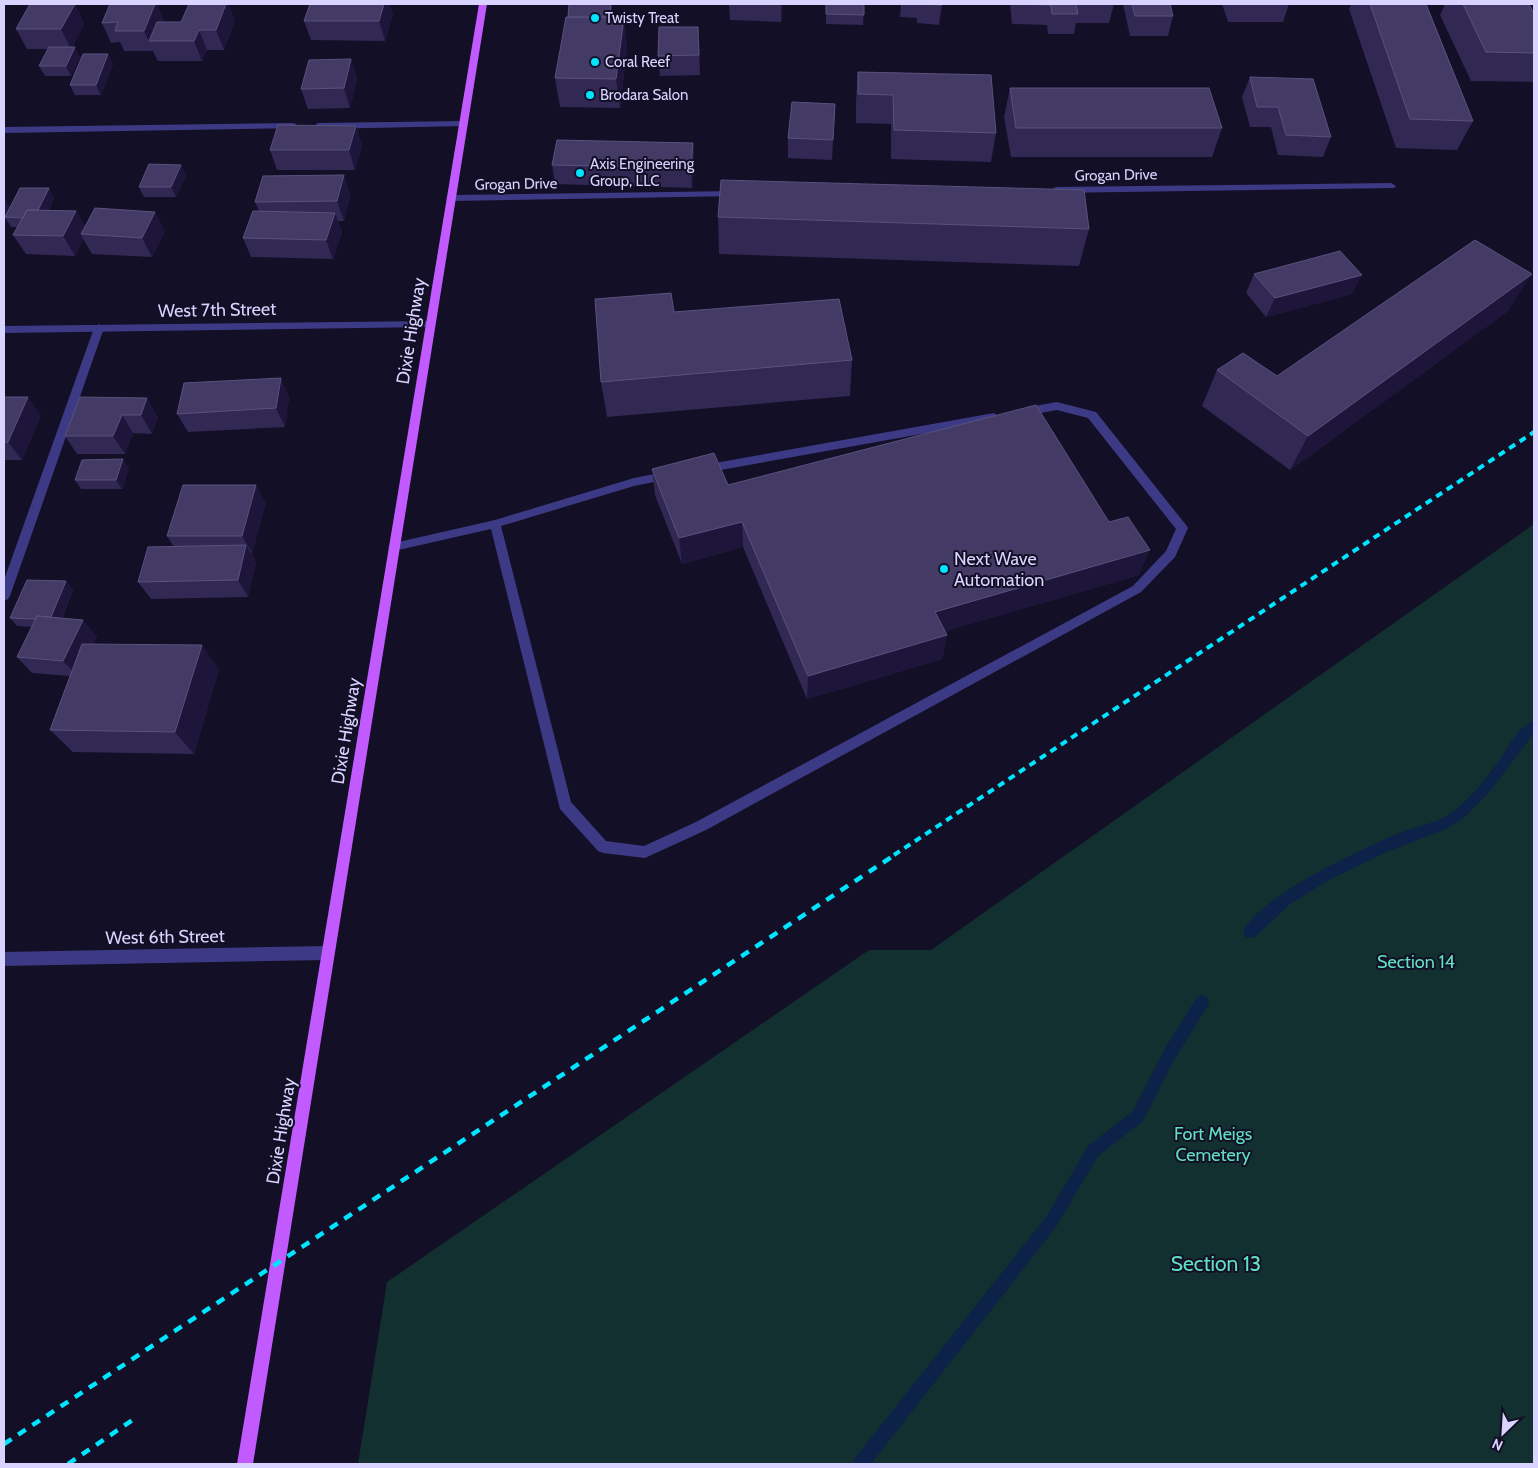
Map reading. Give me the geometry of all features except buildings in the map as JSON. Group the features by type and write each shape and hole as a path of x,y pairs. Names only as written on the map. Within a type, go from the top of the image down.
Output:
{"main road":[{"name":"Dixie Highway","path":"244,1464 483,4"}],"street":[{"path":"308,126 463,124"},
{"path":"4,130 298,126"},
{"name":"Grogan Drive","path":"1045,190 1391,186"},
{"name":"Grogan Drive","path":"451,198 748,194"},
{"name":"West 7th Street","path":"4,330 430,324"},
{"path":"4,596 99,328"},
{"path":"394,547 495,524 634,482 1057,406 1092,415 1182,528 1171,554 1137,589 771,790 701,826 644,852 603,847 565,805 495,524"},
{"name":"West 6th Street","path":"4,959 327,953"}],"green space":[{"name":"Fort Meigs Cemetery","path":"1534,524 1534,1464 358,1464 387,1282 869,950 931,950"}],"waterway":[{"path":"1250,932 1284,901 1323,876 1384,846 1439,825 1458,815 1477,797 1526,732 1534,726"},
{"path":"861,1464 1051,1222 1093,1151 1138,1116 1169,1055 1202,1002"}],"railway":[{"path":"894,855 1534,432"},
{"path":"4,1444 896,854"},
{"path":"68,1464 137,1417"}],"place":[{"name":"Twisty Treat","path":"595,18"},
{"name":"Coral Reef","path":"595,62"},
{"name":"Brodara Salon","path":"590,95"},
{"name":"Axis Engineering Group, LLC","path":"580,173"},
{"name":"Next Wave Automation","path":"944,569"}],"park label":[{"name":"Section 14","path":"1416,962"},
{"name":"Section 13","path":"1216,1263"}]}
